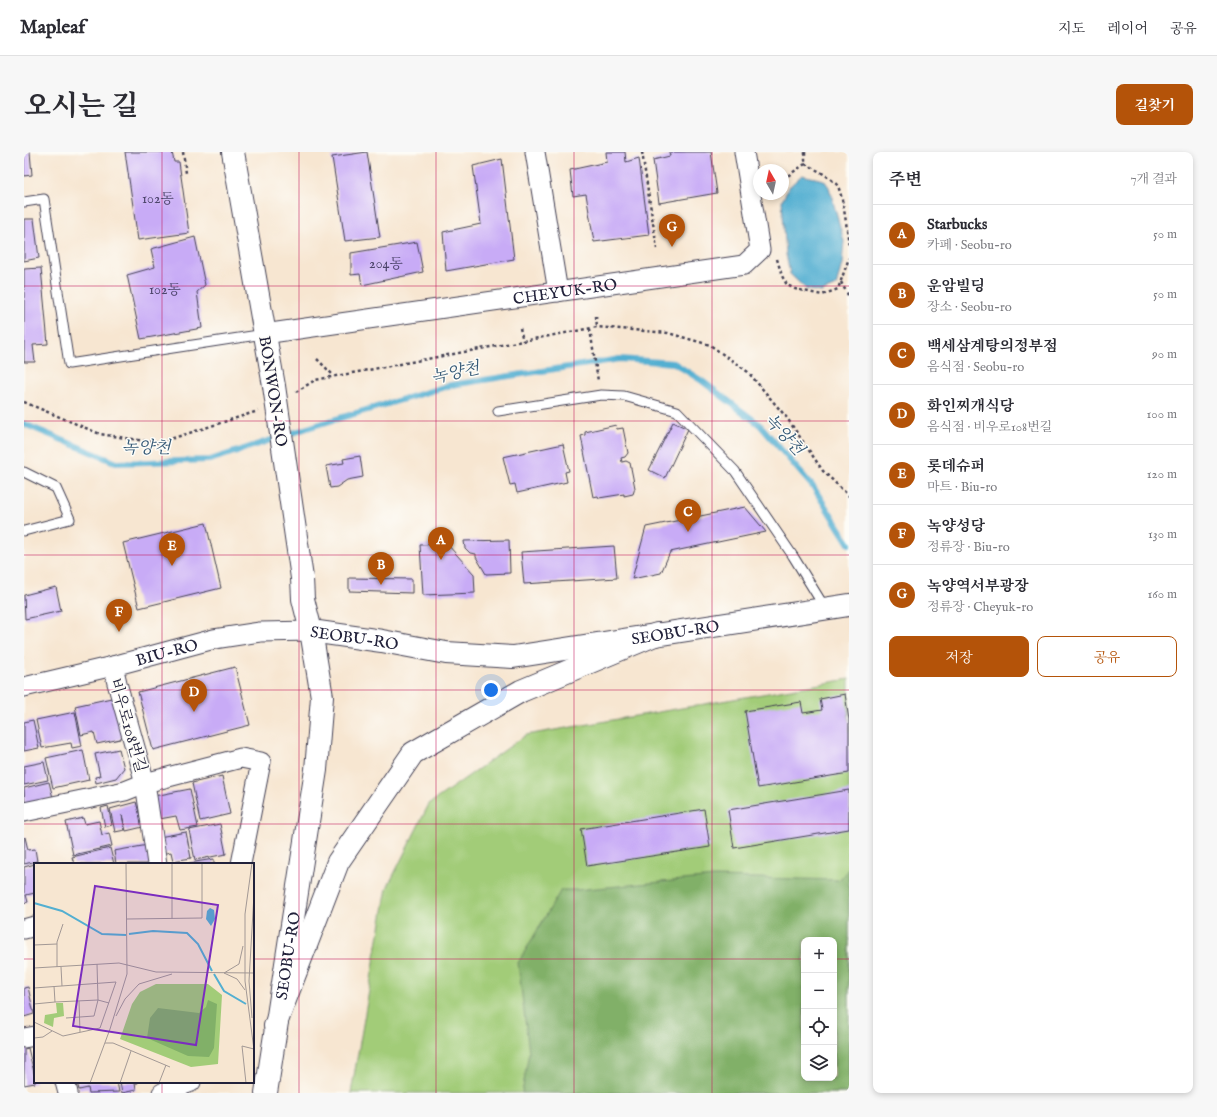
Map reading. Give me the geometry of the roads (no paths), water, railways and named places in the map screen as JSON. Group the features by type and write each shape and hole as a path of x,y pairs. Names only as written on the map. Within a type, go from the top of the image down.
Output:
{"street":[{"name":"BONWON-RO","path":"233,152 264,334 282,390 303,599 311,631"},
{"path":"535,152 558,292"},
{"name":"CHEYUK-RO","path":"264,334 744,265 760,250 744,152"},
{"name":"SEOBU-RO","path":"266,1093 316,770 322,697 311,631 446,652 513,657 837,606"},
{"name":"BIU-RO","path":"24,687 113,666 214,639 260,632 311,631"},
{"path":"276,1026 338,862 414,753 521,691 657,634"},
{"name":"비우로108번길","path":"113,666 116,683 146,783 157,863"},
{"name":"비우로108번길","path":"146,783 241,758 261,762 241,863"},
{"path":"24,812 125,790 146,783"},
{"path":"24,1038 34,1036"},
{"path":"65,1083 68,1093"},
{"path":"162,1093 188,1083"}],"lane":[{"path":"24,202 44,199 68,364 264,334"},
{"path":"498,410 602,395 624,396 677,411 735,471 793,556 837,606"},
{"path":"24,472 56,488 70,519 24,531"}],"water":[{"path":"802,175 824,180 829,187 844,241 842,264 836,286 821,292 806,289 790,274 786,255 782,201 789,200 789,187"}],"waterway":[{"name":"녹양천","path":"24,424 117,463 210,460 323,423 451,385 620,359 674,363 702,381 760,425 814,488 849,544"}],"place":[{"name":"녹양역서부광장","path":"672,247"},
{"name":"백세삼계탕의정부점","path":"688,532"},
{"name":"Starbucks","path":"441,560"},
{"name":"롯데슈퍼","path":"172,566"},
{"name":"운암빌딩","path":"381,585"},
{"name":"녹양성당","path":"119,632"},
{"name":"화인찌개식당","path":"194,712"}]}
